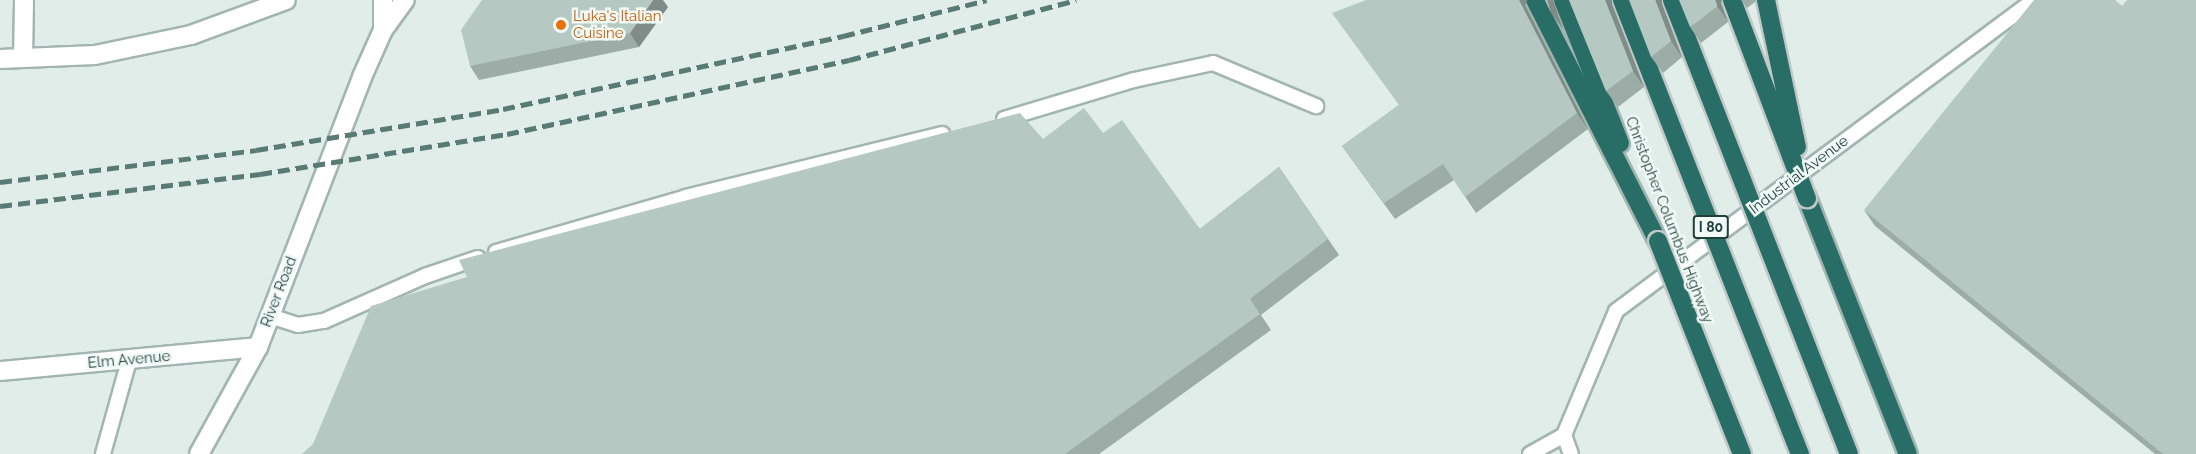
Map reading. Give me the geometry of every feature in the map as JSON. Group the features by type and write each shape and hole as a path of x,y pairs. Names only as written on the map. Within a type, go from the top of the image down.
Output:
{"highway":[{"path":"1535,0 1658,242"},
{"name":"Christopher Columbus Highway","path":"1563,0 1742,454"},
{"name":"I 80","path":"1622,0 1800,454"},
{"path":"1672,0 1849,454"},
{"path":"1731,0 1908,454"},
{"path":"1766,0 1808,198"}],"street":[{"path":"23,58 24,0"},
{"path":"0,59 95,55 191,35 286,0"},
{"path":"383,0 383,30"},
{"path":"383,30 405,0"},
{"name":"River Road","path":"199,454 258,347 343,122 383,30"},
{"name":"Elm Avenue","path":"0,371 258,347"}],"lane":[{"name":"Industrial Avenue","path":"1564,435 1616,311 2034,0"},
{"path":"986,124 1134,80 1213,63 1316,106"},
{"path":"270,316 298,325 324,321 425,276 552,233 805,166 952,132"},
{"path":"103,454 129,360"},
{"path":"1530,454 1564,435 1571,454"}],"building":[{"path":"482,0 653,0 630,33 470,66 461,30"},
{"path":"1366,0 1519,0 1577,113 1465,197 1443,164 1384,203 1342,146 1399,105 1332,13"},
{"path":"1569,0 1605,0 1633,71 1606,91"},
{"path":"1629,0 1655,0 1671,41 1651,57"},
{"path":"1679,0 1715,0 1717,6 1690,27"},
{"path":"2034,0 2115,0 2122,6 2127,0 2196,0 2196,454 2163,454 1864,210"},
{"path":"1084,108 1103,133 1122,120 1200,229 1279,167 1328,239 1250,299 1260,314 1065,454 302,454 313,444 371,306 467,277 459,260 1020,113 1043,139"}],"railway":[{"path":"0,182 256,150 503,109 843,36 987,0"},
{"path":"0,206 260,174 507,134 849,60 1076,0"}],"place":[{"name":"Luka's Italian Cuisine","path":"561,25"}]}
